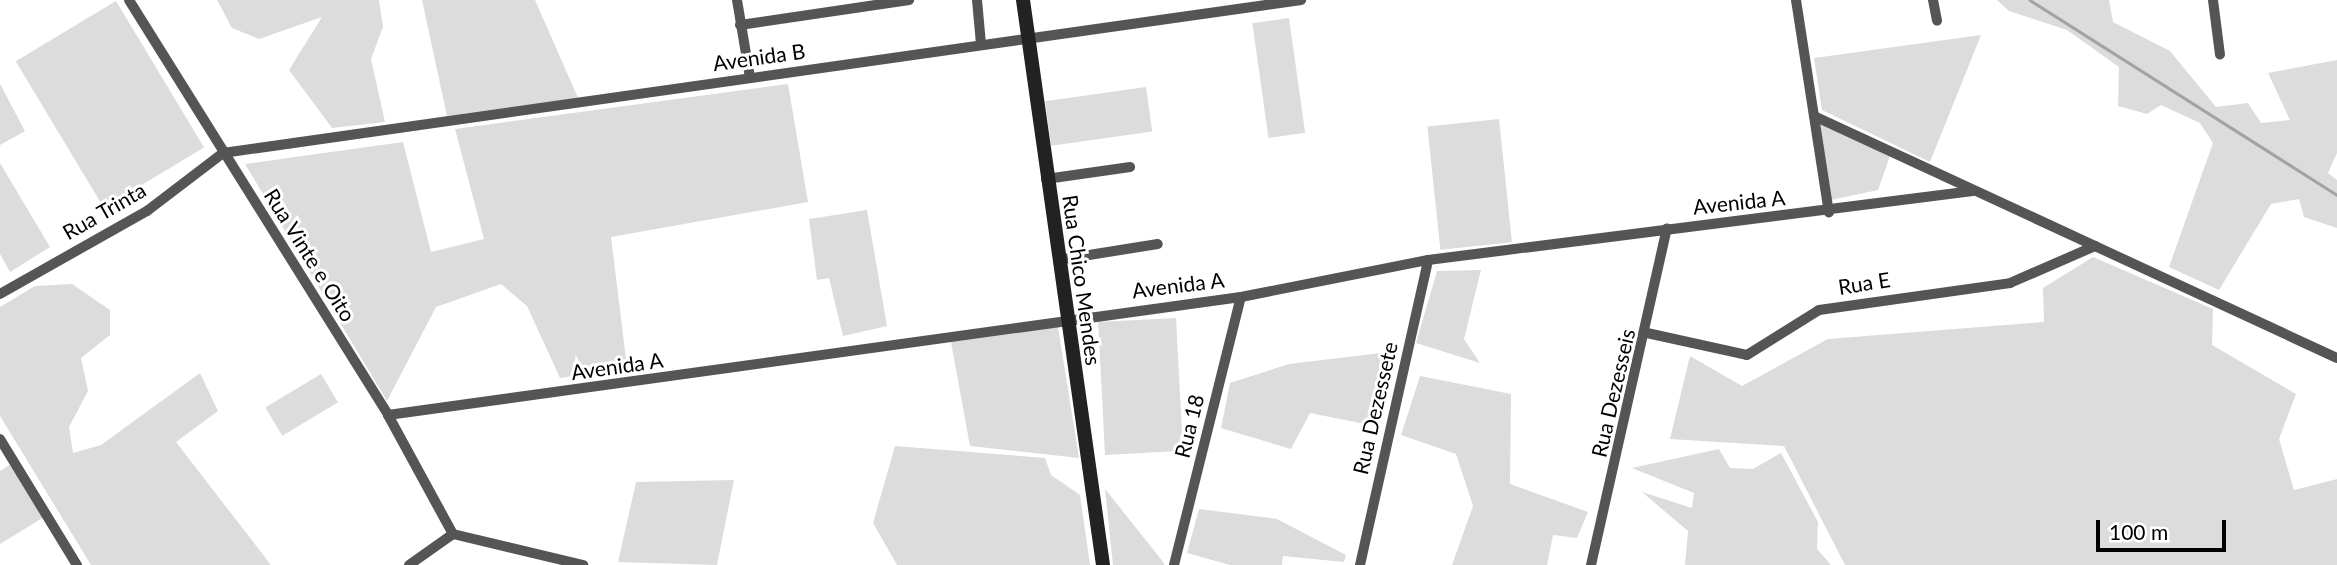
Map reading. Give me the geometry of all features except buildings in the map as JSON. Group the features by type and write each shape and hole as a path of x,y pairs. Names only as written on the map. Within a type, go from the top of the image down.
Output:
{"main road":[{"name":"Rua Chico Mendes","path":"1023,0 1026,38 1103,565"}],"street":[{"name":"Rua Vinte e Oito","path":"129,0 388,415 453,534"},
{"path":"737,0 750,78"},
{"path":"740,25 909,0"},
{"path":"977,0 981,44"},
{"name":"Avenida B","path":"223,153 1301,0"},
{"path":"1796,0 1829,212"},
{"path":"1933,0 1937,21"},
{"path":"2213,0 2220,55"},
{"path":"1814,116 2337,358"},
{"name":"Rua Trinta","path":"0,294 147,211 223,153"},
{"path":"1046,179 1130,167"},
{"name":"Avenida A","path":"388,415 1066,318 1241,296 1428,260 1667,228 1829,212 1973,191"},
{"name":"Rua Dezesseis","path":"1591,565 1647,333 1667,228"},
{"path":"1058,260 1158,244"},
{"name":"Rua E","path":"1647,333 1746,355 1819,310 2010,284 2060,267 2095,246"},
{"name":"Rua Dezessete","path":"1360,565 1428,260"},
{"name":"Rua 18","path":"1174,565 1241,296"},
{"path":"0,439 77,565"},
{"path":"409,565 453,534 583,565"}],"shaded area":[{"path":"217,0 379,0 383,27 371,59 385,122 332,128 289,70 322,17 259,39 232,28"},
{"path":"422,0 535,0 578,98 447,116"},
{"path":"1997,0 2109,0 2113,22 2170,51 2216,107 2248,103 2261,123 2290,120 2268,73 2337,60 2337,153 2328,173 2337,180 2337,228 2304,217 2299,199 2271,204 2219,290 2169,267 2213,143 2200,123 2161,105 2147,114 2118,106 2119,67 2067,30 2009,11"},
{"path":"116,1 204,148 104,208 16,61"},
{"path":"1289,18 1305,133 1269,138 1252,23"},
{"path":"1981,35 1930,162 1822,110 1814,58"},
{"path":"0,84 25,131 0,145"},
{"path":"788,84 808,202 611,237 627,367 560,378 527,306 501,284 436,307 387,401 245,164 403,142 431,252 484,239 455,129"},
{"path":"1146,87 1152,132 1051,146 1045,101"},
{"path":"1499,119 1512,242 1440,250 1427,127"},
{"path":"1819,123 1890,156 1878,190 1831,200"},
{"path":"0,163 50,247 10,272 0,254"},
{"path":"867,210 887,326 843,336 829,278 817,280 809,219"},
{"path":"2093,257 2213,309 2212,345 2296,394 2279,439 2294,490 2337,479 2337,565 1845,565 1784,446 1670,439 1690,356 1742,386 1828,339 2044,322 2043,288"},
{"path":"1481,270 1464,339 1480,363 1416,343 1437,271"},
{"path":"72,284 110,310 110,335 81,358 88,391 69,427 73,453 101,445 200,373 218,411 176,442 271,565 91,565 0,416 0,307 35,286"},
{"path":"1176,318 1183,451 1105,455 1098,322"},
{"path":"1058,327 1079,458 970,446 951,342"},
{"path":"1397,351 1380,427 1310,413 1291,449 1221,428 1230,383 1289,364"},
{"path":"321,374 338,402 282,436 265,407"},
{"path":"1420,376 1511,394 1510,484 1588,512 1577,538 1553,535 1547,565 1452,565 1473,506 1456,454 1401,435"},
{"path":"895,446 1045,458 1051,475 1080,495 1090,565 897,565 873,523"},
{"path":"1719,449 1730,468 1753,469 1781,453 1818,522 1817,549 1831,565 1685,565 1688,531 1642,492 1692,508 1694,493 1632,468"},
{"path":"11,464 44,517 0,544 0,471"},
{"path":"734,480 717,565 618,562 636,482"},
{"path":"1105,489 1164,563 1164,565 1113,565"},
{"path":"1199,509 1277,519 1346,555 1344,562 1283,556 1282,565 1230,565 1187,553"}],"waterway":[{"path":"2030,0 2337,195"}]}
